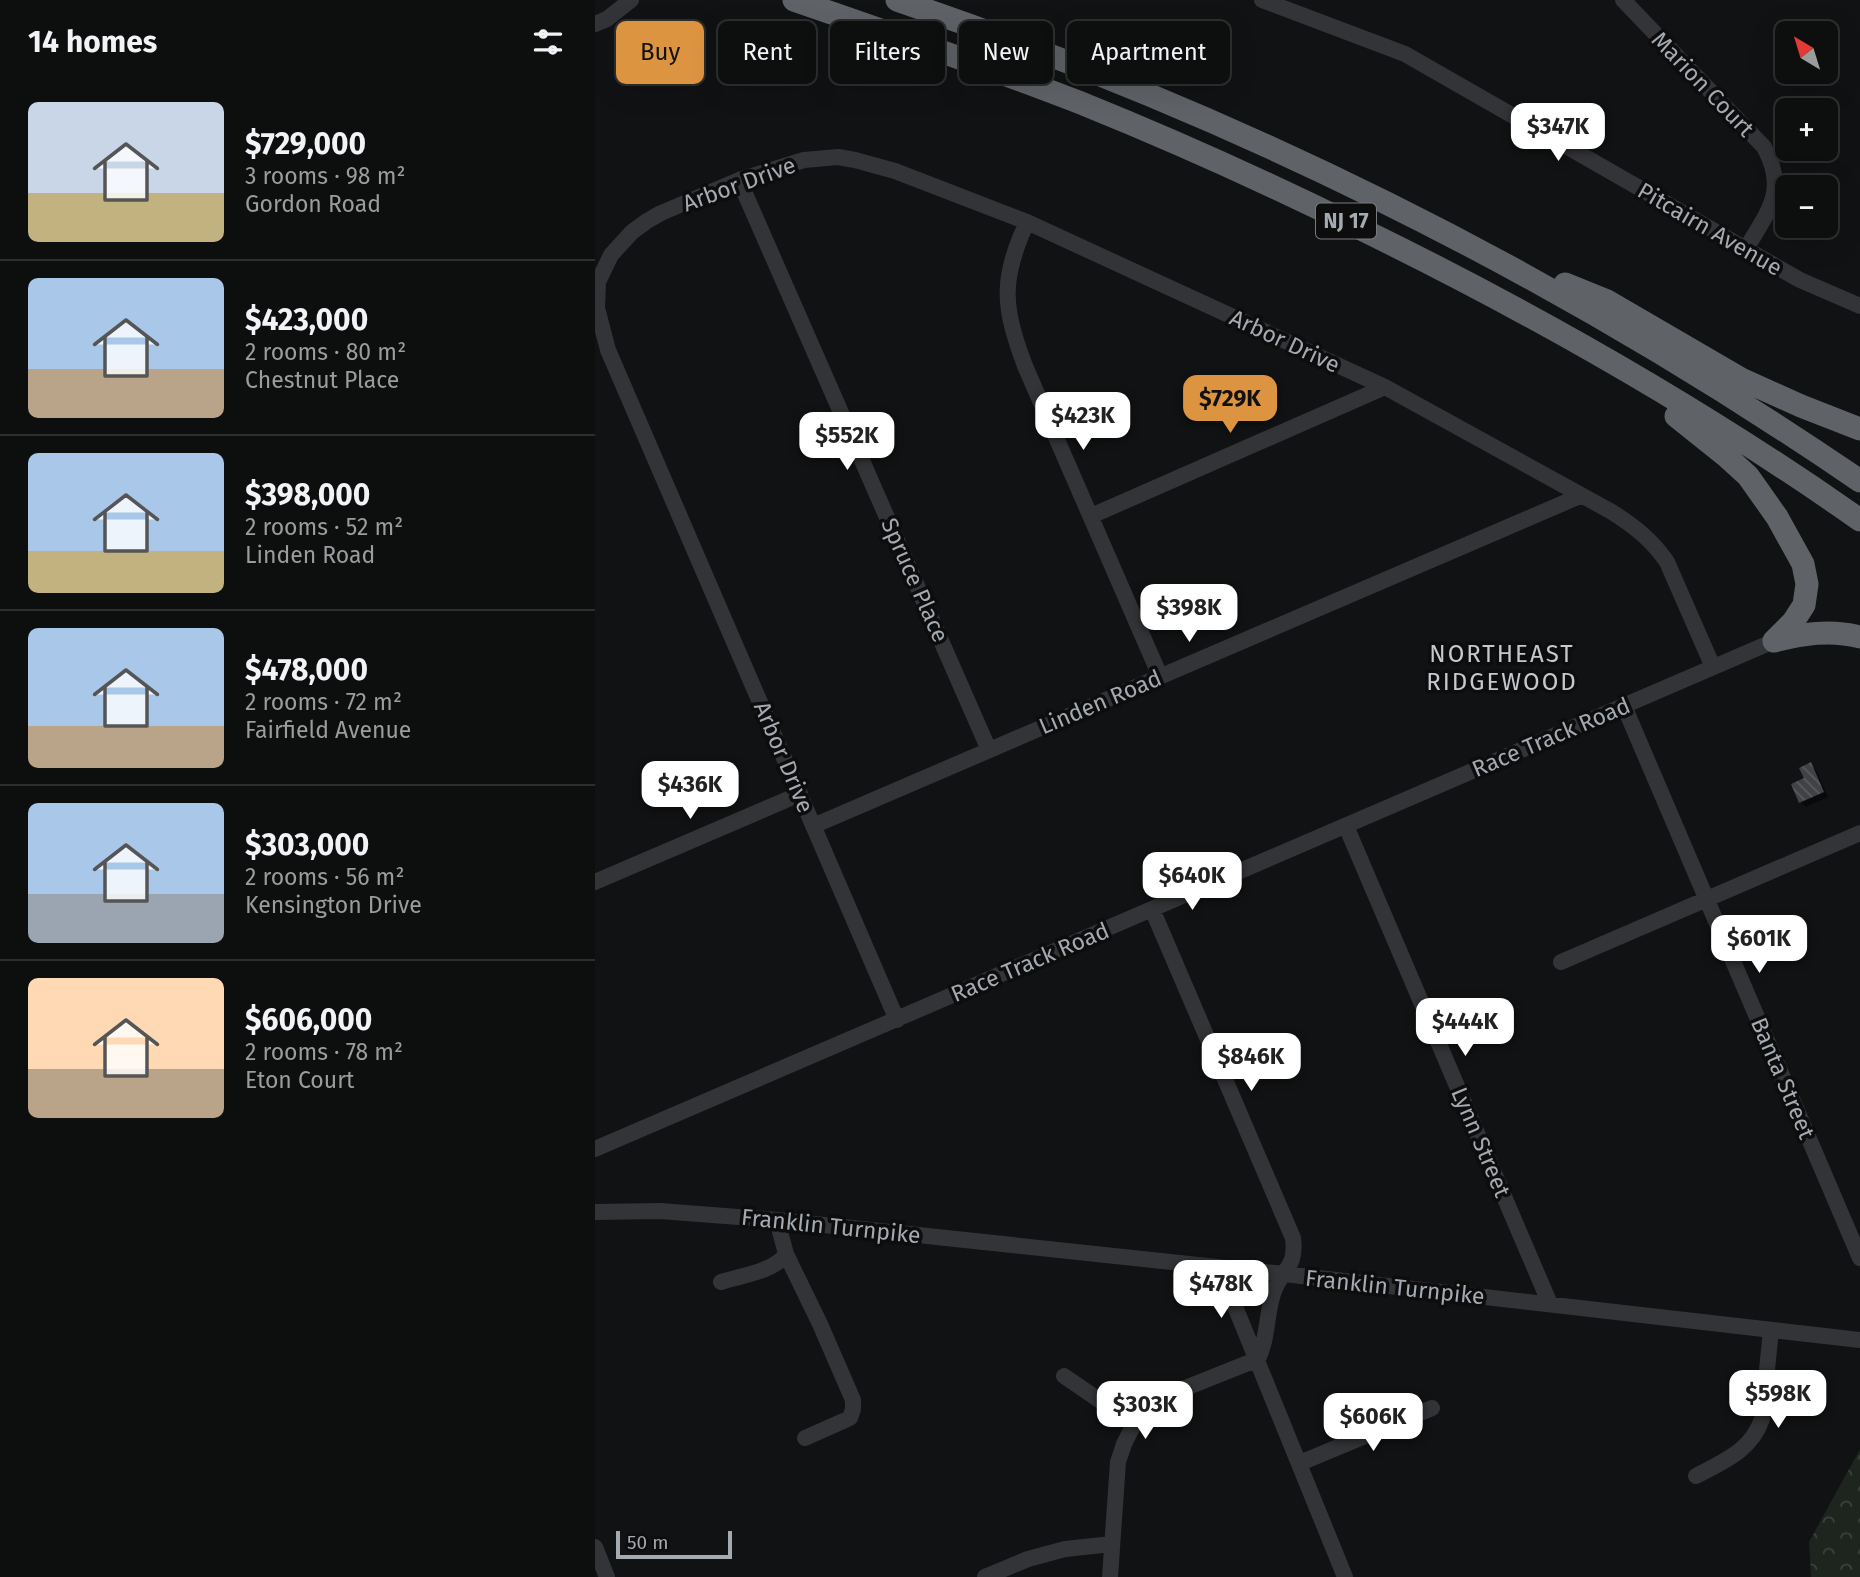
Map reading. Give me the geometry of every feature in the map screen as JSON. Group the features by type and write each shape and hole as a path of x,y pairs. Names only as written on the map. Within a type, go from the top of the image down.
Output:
{"highway":[{"name":"NJ 17","path":"794,0 1003,73 1176,143 1287,193 1412,254 1609,361 1752,448 1860,520"},
{"name":"NJ 17","path":"897,0 1018,43 1175,106 1277,151 1480,250 1700,377 1860,481"},
{"path":"1480,250 1607,301 1741,379 1860,429"},
{"path":"1609,361 1738,466 1758,488 1777,517 1804,564 1808,584 1807,596 1799,614 1774,641"},
{"path":"1774,641 1816,632 1860,637"}],"street":[{"path":"595,24 607,19 631,0"},
{"name":"Pitcairn Avenue","path":"1262,0 1405,54 1800,281 1860,306"},
{"name":"Marion Court","path":"1623,0 1764,147 1772,162 1775,183 1772,204 1746,250"},
{"name":"Arbor Drive","path":"897,1020 608,350 597,308 598,282 604,267 620,243 661,213 739,180 804,160 838,157 895,171 1027,222 1385,387 1627,521 1659,550 1672,572 1713,667"},
{"name":"Spruce Place","path":"739,180 989,750"},
{"path":"1027,222 1011,260 1008,279 1009,314 1013,332 1025,366 1160,677"},
{"path":"1091,516 1385,387"},
{"name":"Linden Road","path":"813,826 1580,495"},
{"name":"Race Track Road","path":"595,1150 1774,641"},
{"name":"Banta Street","path":"1624,706 1860,1258"},
{"path":"595,864 598,881 800,794"},
{"name":"Lynn Street","path":"1346,826 1550,1304"},
{"path":"1561,962 1860,833"},
{"path":"1110,1577 1118,1462 1123,1444 1134,1424 1148,1408 1168,1395 1258,1359 1265,1341 1272,1296 1293,1259 1295,1250 1291,1232 1152,909"},
{"name":"Franklin Turnpike","path":"595,1212 660,1211 776,1220 1860,1339"},
{"path":"776,1220 786,1254 853,1400 850,1418 805,1438"},
{"path":"721,1282 774,1265 786,1254"},
{"path":"1219,1267 1345,1577"},
{"path":"1696,1476 1732,1456 1750,1443 1758,1432 1762,1419 1772,1330"},
{"path":"1064,1376 1134,1424"},
{"path":"1300,1463 1431,1408"},
{"path":"985,1577 1053,1552 1112,1544"},
{"path":"595,1547 607,1577"}],"green space":[{"path":"1860,1449 1860,1577 1811,1577 1809,1542"}],"building":[{"path":"1811,762 1824,792 1799,803 1791,784 1804,778 1799,768"}],"district":[{"name":"NORTHEAST RIDGEWOOD","path":"1502,668"}]}
